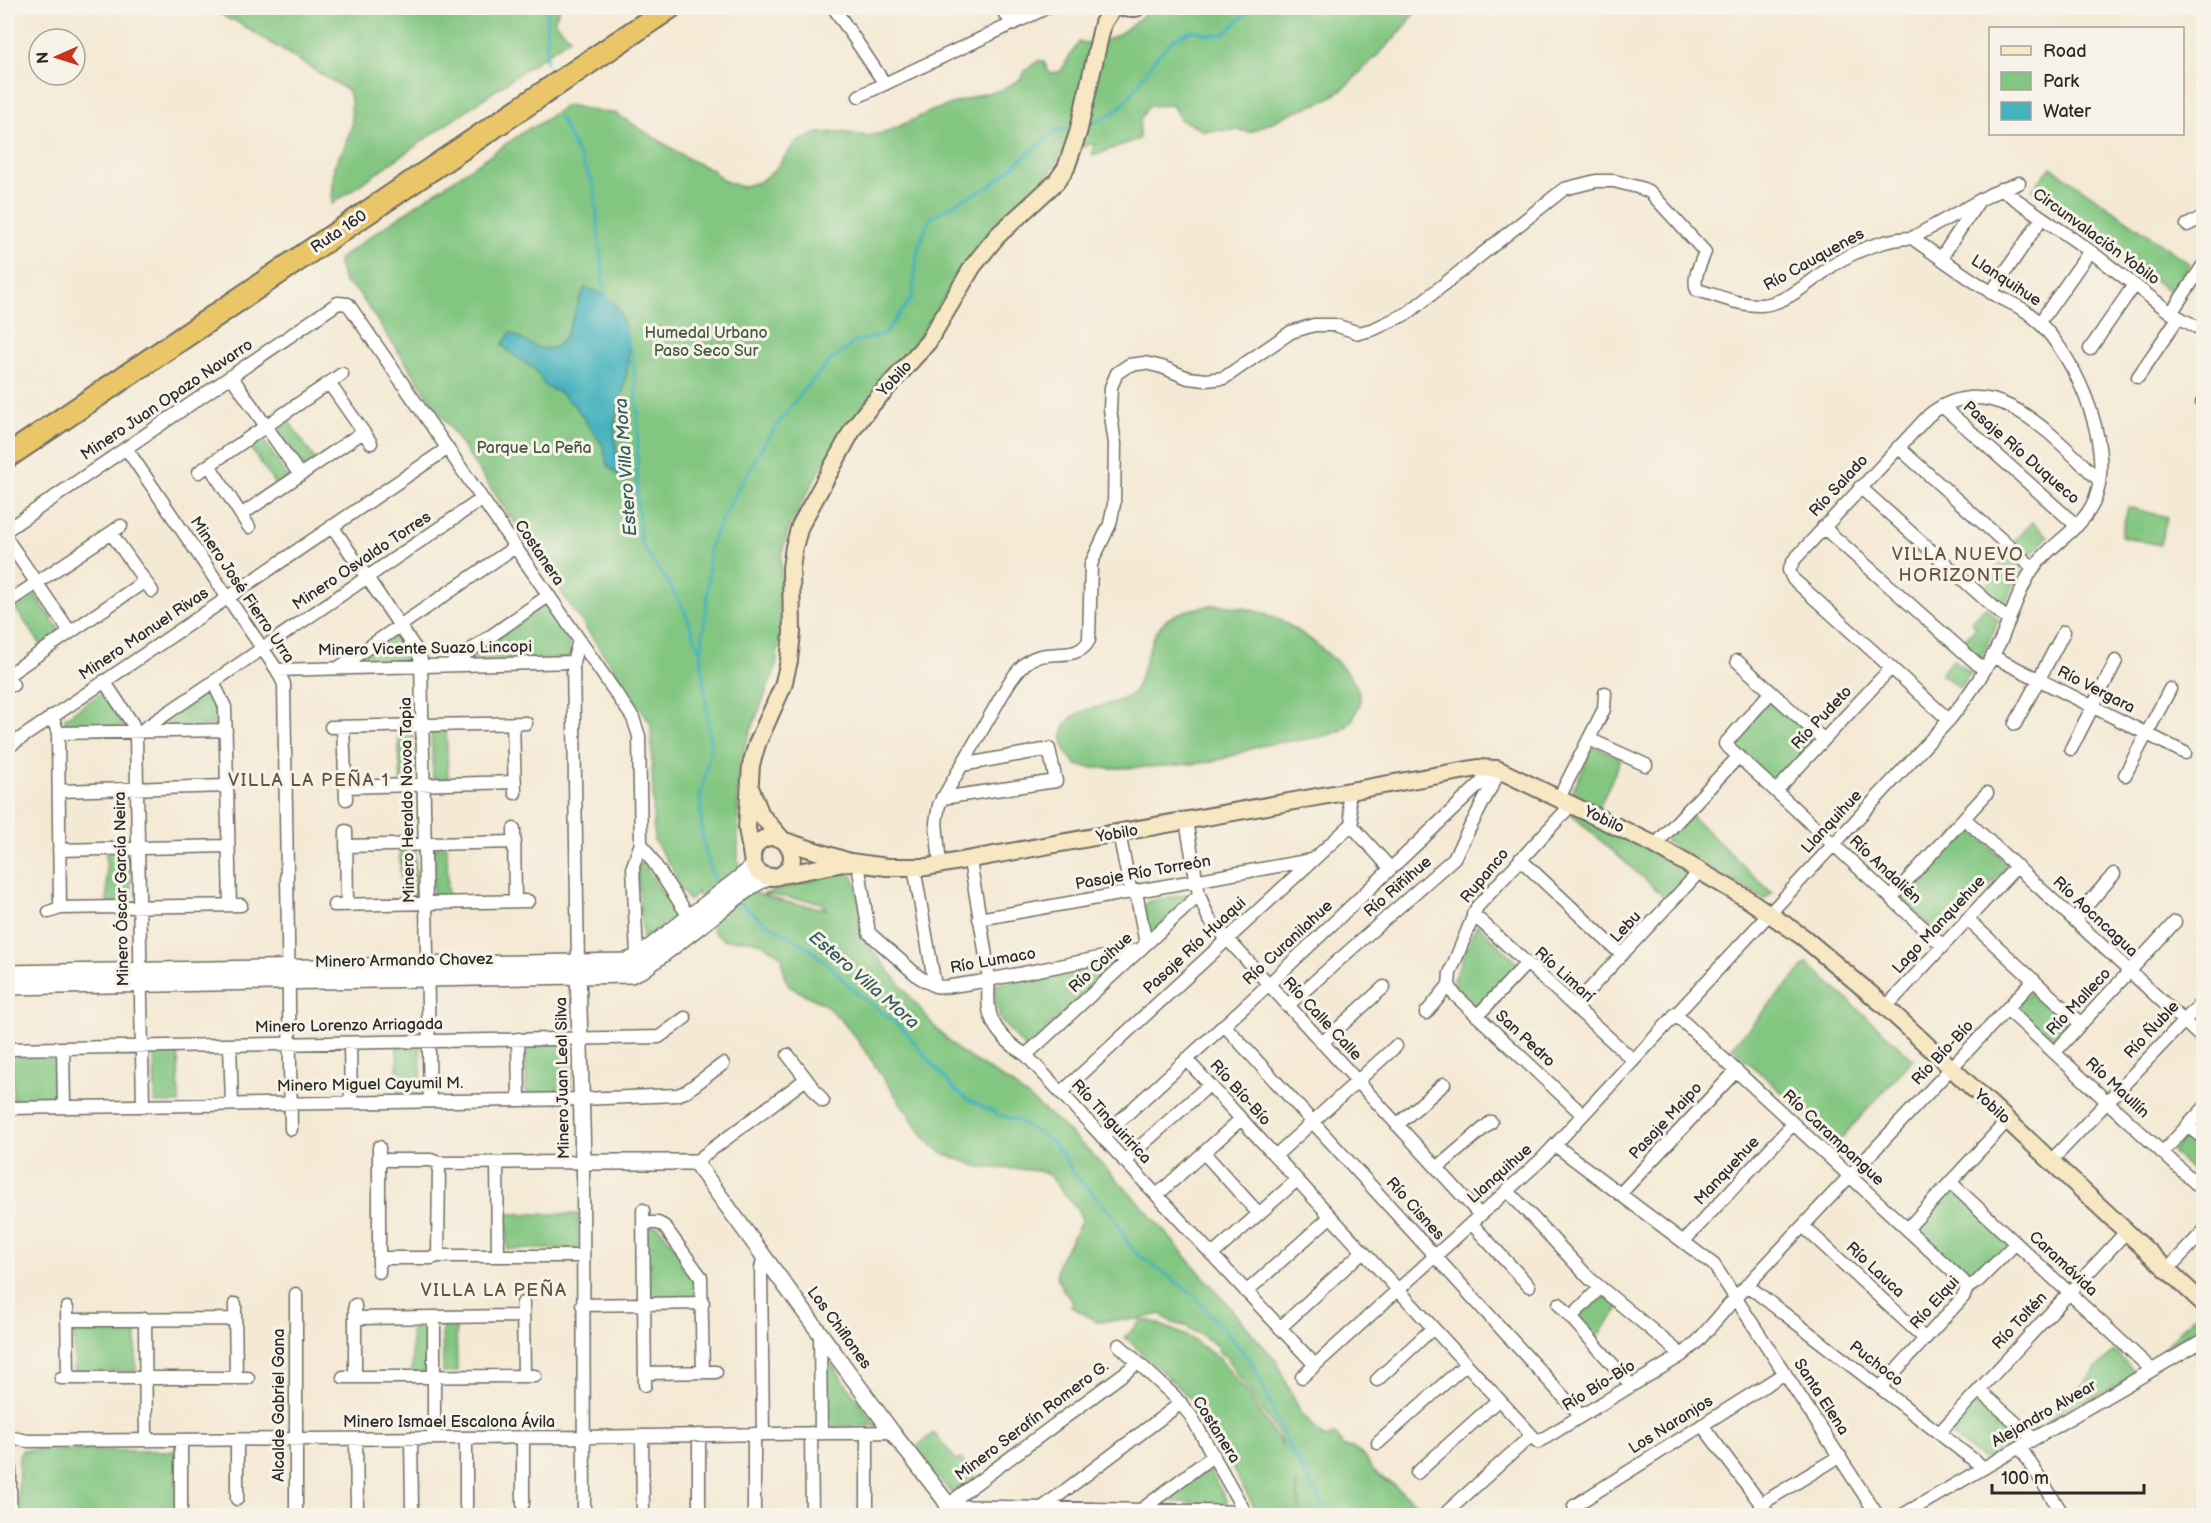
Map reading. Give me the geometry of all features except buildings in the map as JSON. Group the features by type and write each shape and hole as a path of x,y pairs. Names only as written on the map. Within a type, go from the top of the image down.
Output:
{"highway":[{"name":"Ruta 160","path":"8,439 644,8"},
{"name":"Ruta 160","path":"8,456 669,8"}],"main road":[{"name":"Yobilo","path":"750,871 747,828 753,754 783,686 789,661 792,633 792,558 805,516 861,418 928,342 980,256 997,236 1060,177 1070,160 1078,133 1103,23 1113,8"},
{"path":"1122,8 1136,8"},
{"name":"Yobilo","path":"749,783 761,815 783,840 854,862 914,867 970,861 1347,792 1495,769 1655,844 1769,913 1823,953 1886,1007 2204,1304"},
{"path":"771,836 783,840 791,849 793,859 789,868 775,876 750,871 754,847 761,840 771,836"},
{"name":"Yobilo","path":"775,876 854,862"}],"street":[{"path":"834,8 885,84"},
{"path":"1001,8 1012,23"},
{"path":"859,96 1046,8"},
{"name":"Río Cauquenes","path":"962,765 1009,683 1020,669 1035,657 1076,653 1089,640 1090,564 1110,524 1114,504 1115,467 1110,409 1112,387 1117,374 1129,365 1145,363 1162,367 1188,378 1206,380 1224,378 1291,332 1314,325 1335,325 1359,333 1374,329 1408,313 1564,189 1596,181 1614,181 1650,192 1705,252 1696,278 1697,290 1748,304 1768,305 1809,284 1833,265 1873,246 1891,239 1912,238"},
{"path":"1912,238 1980,199 2019,183"},
{"name":"Circunvalación Yobilo","path":"2001,189 2090,251 2175,315 2204,332"},
{"path":"1941,258 1980,199"},
{"path":"2187,225 2204,217"},
{"path":"1991,292 2042,218"},
{"name":"Llanquihue","path":"1302,1377 1534,1166 1948,720 1992,656 2033,568 2045,554 2077,526 2092,505 2099,480 2096,427 2086,397 2054,341 2026,312 1991,292 1912,238"},
{"path":"2045,315 2090,251"},
{"path":"2138,376 2204,264"},
{"path":"2090,349 2134,285"},
{"name":"Minero Juan Opazo Navarro","path":"8,529 338,303 346,302"},
{"name":"Costanera","path":"346,302 351,306 633,718 638,730 641,843 633,866 637,957"},
{"path":"249,527 204,468 342,374"},
{"path":"231,376 300,475"},
{"path":"241,515 300,475 367,438 329,383"},
{"name":"Río Salado","path":"1948,720 1790,575 1789,570 1794,560 1929,415 1942,406 1972,398 1995,400 2010,405 2034,421 2099,480"},
{"name":"Pasaje Río Duqueco","path":"1942,406 2077,526"},
{"path":"1898,447 2033,568"},
{"name":"Minero José Fierro Urra","path":"126,448 277,670 284,684 291,1129"},
{"name":"Minero Manuel Rivas","path":"8,747 447,448"},
{"path":"1860,487 2009,621"},
{"name":"Minero Osvaldo Torres","path":"138,731 482,499"},
{"name":"Minero Heraldo Novoa Tapia","path":"332,526 420,656 422,666 430,1101"},
{"path":"1823,527 1984,670"},
{"path":"8,602 116,530 148,586 70,632 9,679"},
{"path":"8,541 70,632"},
{"path":"338,668 515,548"},
{"path":"451,665 548,596"},
{"path":"2015,724 2064,632"},
{"name":"Minero Juan Leal Silva","path":"579,640 573,662 583,1162 584,1515"},
{"name":"Río Vergara","path":"1992,656 2185,753"},
{"path":"1737,661 1824,740"},
{"path":"2071,749 2116,661"},
{"name":"Minero Vicente Suazo Lincopi","path":"277,670 573,662"},
{"name":"Río Pudeto","path":"1776,791 1891,668"},
{"name":"Minero Óscar García Neira","path":"104,681 138,731 143,1105"},
{"path":"52,716 58,733 59,791 59,850 54,910 235,905 228,846 225,703 213,682"},
{"path":"2126,775 2170,689"},
{"name":"Río Andalién","path":"1772,692 1725,744 1942,946"},
{"name":"Rupanco","path":"1449,985 1450,973 1473,914 1521,859 1566,801 1589,739 1604,709 1605,693"},
{"path":"519,723 515,788 424,784 346,793 337,727 423,725 519,723"},
{"path":"58,733 226,730"},
{"path":"1589,739 1646,765"},
{"path":"940,865 936,822 942,798 962,765 1050,748 1056,781 942,798"},
{"path":"1655,844 1739,756"},
{"name":"Río Curanilahue","path":"1102,1137 1268,985 1495,769"},
{"name":"Río Riñihue","path":"1287,1006 1449,864 1458,852 1495,769"},
{"path":"59,791 227,786"},
{"path":"1347,792 1352,824 1359,835 1390,868"},
{"path":"1891,898 1987,793"},
{"name":"Río Aocncagua","path":"1964,818 2204,1040"},
{"name":"Río Calle Calle","path":"1186,821 1199,895 1209,919 1437,1168 1529,1286"},
{"name":"Pasaje Río Huaqui","path":"1061,1093 1352,824"},
{"path":"514,829 515,901"},
{"path":"346,831 341,905 528,901"},
{"path":"1119,833 1143,947"},
{"path":"346,846 514,842"},
{"path":"641,843 698,919"},
{"path":"59,850 228,846"},
{"path":"1521,859 1622,955"},
{"name":"Pasaje Río Torreón","path":"979,919 1313,860"},
{"name":"Río Tinguiririca","path":"970,861 993,1021 1017,1050 1026,1055 1315,1365"},
{"name":"Río Lumaco","path":"854,862 869,933 919,977 935,986 945,987 988,979 1143,947"},
{"name":"Lago Manquehue","path":"1886,1007 2017,866"},
{"path":"914,867 935,986"},
{"name":"Lebu","path":"1574,1006 1701,870"},
{"name":"Minero Armando Chavez","path":"8,973 141,977 578,969 636,974 750,871"},
{"path":"2074,920 2114,874"},
{"name":"Río Coihue","path":"1026,1055 1199,895"},
{"name":"Río Limarí","path":"1473,914 1633,1060"},
{"name":"Minero Armando Chavez","path":"578,969 627,961 637,957 698,919"},
{"path":"1968,919 2081,1024"},
{"name":"Río Malleco","path":"2055,1052 2175,922"},
{"path":"1477,1016 1527,963"},
{"name":"Minero Armando Chavez","path":"8,987 141,977"},
{"name":"Río Bío-Bío","path":"1186,1059 1465,1365 1531,1436 1536,1441 1540,1441 1682,1355 1705,1334 1747,1285 2034,980"},
{"path":"1426,1013 1449,985"},
{"name":"San Pedro","path":"1449,985 1454,994 1582,1114"},
{"path":"1322,1043 1384,987"},
{"name":"Río Ñuble","path":"2050,1162 2204,1000"},
{"name":"Río Maullín","path":"2007,1009 2204,1191"},
{"name":"Río Carampangue","path":"1675,1014 1964,1281 1967,1288"},
{"name":"Minero Lorenzo Arriagada","path":"8,1049 658,1037 685,1018"},
{"name":"Río Cisnes","path":"1224,1025 1581,1416"},
{"path":"518,1040 519,1100"},
{"path":"350,1043 351,1102"},
{"path":"231,1045 232,1104"},
{"path":"1275,1156 1396,1046"},
{"path":"63,1048 64,1106"},
{"path":"788,1055 822,1101"},
{"name":"Minero Miguel Cayumil M.","path":"8,1108 519,1100 676,1095 685,1092 723,1064"},
{"name":"Pasaje Maipo","path":"1620,1194 1736,1071"},
{"path":"379,1272 379,1154 439,1163 695,1162 806,1079"},
{"path":"1124,1161 1209,1084"},
{"path":"1397,1125 1444,1084"},
{"path":"2162,1153 2204,1108"},
{"path":"1156,1196 1241,1119"},
{"path":"1907,1229 2007,1121"},
{"path":"1437,1168 1491,1122"},
{"name":"Manquehue","path":"1684,1241 1793,1124"},
{"path":"2188,1125 2204,1139"},
{"path":"1555,1144 1714,1265 1736,1297"},
{"path":"1204,1153 1259,1214"},
{"name":"Los Chiflones","path":"695,1162 949,1511"},
{"path":"438,1256 439,1163"},
{"path":"497,1163 498,1256"},
{"path":"1212,1255 1297,1180"},
{"name":"Caramávida","path":"1950,1182 2152,1370"},
{"path":"1507,1190 1595,1284 1682,1355"},
{"path":"643,1210 645,1379 710,1372 701,1277 664,1226 658,1223 644,1223"},
{"path":"1246,1292 1330,1216"},
{"name":"Río Lauca","path":"1803,1226 1925,1339"},
{"path":"2167,1270 2204,1231"},
{"name":"Río Toltén","path":"1939,1433 2126,1232"},
{"name":"Río Elqui","path":"1880,1388 1964,1296 1967,1288 1974,1285 2016,1243"},
{"path":"1280,1328 1362,1252"},
{"path":"379,1258 583,1256"},
{"path":"754,1512 761,1268 764,1256"},
{"path":"1571,1317 1595,1284"},
{"name":"Puchoco","path":"1747,1285 1984,1468"},
{"name":"Alcalde Gabriel Gana","path":"296,1294 296,1515"},
{"name":"Santa Elena","path":"1736,1297 1878,1515"},
{"path":"523,1303 530,1376 349,1377 355,1312 434,1317 523,1316"},
{"path":"582,1305 703,1303"},
{"path":"234,1304 242,1378 65,1378 67,1314 145,1319 235,1319"},
{"path":"1559,1304 1631,1385"},
{"path":"434,1317 434,1438"},
{"path":"145,1319 146,1440"},
{"path":"1377,1380 1432,1329"},
{"path":"812,1515 820,1333"},
{"name":"Alejandro Alvear","path":"1901,1515 2204,1340"},
{"name":"Costanera","path":"1119,1345 1181,1403 1191,1416 1246,1514"},
{"name":"Minero Serafín Romero G.","path":"949,1511 959,1496 1138,1363"},
{"path":"1378,1443 1465,1365"},
{"name":"Los Naranjos","path":"1574,1506 1785,1373"},
{"path":"1979,1390 2034,1439"},
{"path":"1416,1473 1498,1400"},
{"path":"1042,1508 1181,1403"},
{"path":"1702,1425 1770,1515"},
{"path":"867,1432 867,1515"},
{"name":"Minero Ismael Escalona Ávila","path":"8,1437 20,1441 237,1440 892,1432"},
{"path":"699,1435 699,1513"},
{"path":"642,1436 643,1513"},
{"path":"1448,1511 1531,1436"},
{"path":"411,1438 412,1507"},
{"path":"466,1438 466,1506"},
{"path":"523,1438 523,1504"},
{"path":"356,1439 357,1507"},
{"path":"181,1440 181,1508"},
{"path":"237,1440 237,1499"},
{"path":"8,1447 9,1515"},
{"path":"2019,1447 2064,1515"},
{"path":"1141,1510 1214,1455"},
{"path":"1761,1504 1839,1456"},
{"path":"949,1511 1042,1508 1246,1514"}],"green space":[{"path":"213,8 560,8 554,21 570,38 332,204 334,166 352,126 351,100 347,90"},
{"name":"Humedal Urbano Paso Seco Sur","path":"1151,8 1417,8 1408,23 1388,45 1341,91 1322,102 1293,112 1251,132 1204,131 1180,119 1172,105 1148,106 1140,120 1139,139 1092,156 1094,143 1061,155 1035,195 1006,214 975,248 916,343 835,443 790,524 781,557 781,624 776,667 740,760 738,863 755,893 785,902 826,909 819,902 763,894 841,872 851,874 855,881 868,945 934,1026 959,1051 1013,1085 1055,1119 1146,1210 1276,1361 1300,1411 1325,1439 1333,1435 1338,1437 1343,1447 1354,1448 1385,1480 1410,1499 1437,1515 1303,1515 1295,1481 1300,1515 1259,1515 1195,1403 1125,1337 1141,1321 1151,1321 1187,1336 1220,1359 1245,1390 1283,1447 1278,1433 1225,1356 1217,1351 1218,1347 1190,1330 1189,1327 1173,1323 1160,1314 1140,1319 1095,1321 1071,1306 1073,1302 1063,1289 1057,1269 1082,1219 1077,1209 1049,1175 1039,1171 980,1167 942,1153 926,1140 857,1039 841,1020 824,1004 790,987 784,976 782,956 762,943 751,940 725,940 714,933 697,892 691,900 688,900 674,871 654,840 651,724 358,292 344,282 338,260 529,128 567,105 615,113 690,160 711,169 722,180 741,187 759,182 775,170 796,142 819,133 840,132 867,136 887,132 932,111 978,95 1002,90 1022,78 1025,71 1038,61 1044,61 1049,73 1060,72 1079,42 1090,43 1110,39"},
{"path":"2051,167 2190,264 2172,293 2032,190"},
{"path":"286,417 316,461 303,468 275,427"},
{"path":"261,436 288,478 277,487 247,443"},
{"path":"2128,507 2167,517 2160,545 2121,536"},
{"path":"2032,522 2048,536 2030,556 2013,542"},
{"path":"2009,555 2021,567 2004,606 1984,589 2000,572 1996,568"},
{"path":"32,590 61,632 42,646 13,605"},
{"path":"547,603 569,633 569,658 466,661"},
{"path":"1214,605 1247,609 1276,618 1302,633 1328,654 1349,675 1359,694 1360,704 1350,723 1328,735 1265,745 1207,762 1124,768 1077,765 1064,747 1065,727 1070,719 1089,709 1122,700 1130,695 1138,684 1157,630 1164,622 1182,612"},
{"path":"1985,607 1999,620 1980,660 1961,643 1976,627 1971,621"},
{"path":"395,635 411,662 357,666 355,661"},
{"path":"1953,659 1971,673 1960,688 1941,674"},
{"path":"207,691 219,705 220,725 154,727"},
{"path":"101,693 124,727 64,728 65,718"},
{"path":"1776,702 1815,736 1814,743 1779,781 1771,782 1733,746 1733,740 1767,703"},
{"path":"446,727 448,780 433,779 431,729"},
{"path":"398,729 413,730 415,780 401,783"},
{"path":"1594,746 1621,759 1599,808 1571,794"},
{"path":"1577,812 1693,874 1668,900 1572,815"},
{"path":"1690,815 1772,893 1764,899 1665,841"},
{"path":"1968,826 2005,862 2005,869 1941,937 1901,900 1901,893 1963,827"},
{"path":"447,846 448,899 433,898 432,848"},
{"path":"400,847 415,849 416,898 401,900"},
{"path":"130,851 131,902 107,903 106,852"},
{"path":"642,861 677,914 643,940 637,869"},
{"path":"1186,894 1188,902 1156,932 1149,932 1144,906 1149,901"},
{"path":"1477,924 1520,965 1478,1008 1463,997 1453,980"},
{"path":"1121,960 1026,1049 1000,1020 993,985"},
{"path":"1807,963 1913,1059 1837,1143 1732,1047"},
{"path":"2037,989 2073,1021 2074,1027 2057,1044 2052,1044 2017,1012 2017,1005 2032,990"},
{"path":"525,1043 570,1043 571,1093 526,1093"},
{"path":"397,1044 420,1044 422,1095 398,1095"},
{"path":"57,1052 58,1102 13,1103 12,1053"},
{"path":"154,1052 178,1052 179,1103 155,1103"},
{"path":"2190,1132 2203,1146 2203,1182 2172,1151"},
{"path":"1951,1186 2011,1243 1973,1283 1914,1228"},
{"path":"507,1214 578,1214 578,1249 507,1249"},
{"path":"650,1226 658,1226 698,1276 696,1297 650,1299 647,1231"},
{"path":"1601,1293 1620,1307 1596,1338 1576,1319"},
{"path":"2194,1315 2203,1325 2203,1333 2151,1363"},
{"path":"411,1320 426,1322 427,1372 412,1373"},
{"path":"456,1320 457,1372 443,1373 442,1323"},
{"path":"136,1323 136,1371 74,1372 74,1324"},
{"path":"2114,1351 2137,1374 2040,1429"},
{"path":"825,1356 877,1426 826,1426"},
{"path":"1980,1397 2025,1438 1988,1459 1981,1458 1946,1432"},
{"path":"934,1433 957,1461 961,1459 976,1479 957,1494 951,1492 912,1450"},
{"path":"23,1450 176,1451 176,1515 185,1515 18,1516 19,1455"},
{"path":"1207,1466 1227,1501 1226,1504 1159,1501"}],"water":[{"path":"585,288 600,293 610,300 619,311 626,330 628,362 615,430 618,462 628,484 607,465 604,447 576,407 560,393 546,387 535,369 502,345 511,332 530,344 545,349 555,347 563,340"}],"waterway":[{"name":"Estero Villa Mora","path":"546,62 547,8"},
{"path":"1087,124 1101,120 1125,103 1157,56 1175,38 1194,30 1209,35 1224,34 1252,8"},
{"name":"Estero Villa Mora","path":"559,117 594,185 604,290 608,301"},
{"path":"701,653 708,590 709,548 724,514 765,442 801,393 827,364 856,341 883,335 912,298 918,248 930,218 989,187 1055,131 1075,126"},
{"name":"Estero Villa Mora","path":"624,330 633,358 638,412 637,498 640,538 648,555 669,584 686,614 701,654 711,750 700,797 702,836 711,872 721,888"},
{"name":"Estero Villa Mora","path":"740,903 763,921 809,948 858,994 902,1028 953,1088 967,1099 999,1115 1016,1120 1050,1140 1063,1155 1072,1171 1114,1216 1134,1251 1194,1295 1253,1364 1290,1449 1330,1516"}],"district":[{"name":"VILLA NUEVO HORIZONTE","path":"1958,564"},
{"name":"VILLA LA PEÑA 1","path":"309,780"},
{"name":"VILLA LA PEÑA","path":"494,1290"}],"park label":[{"name":"Parque La Peña","path":"534,448"}]}
